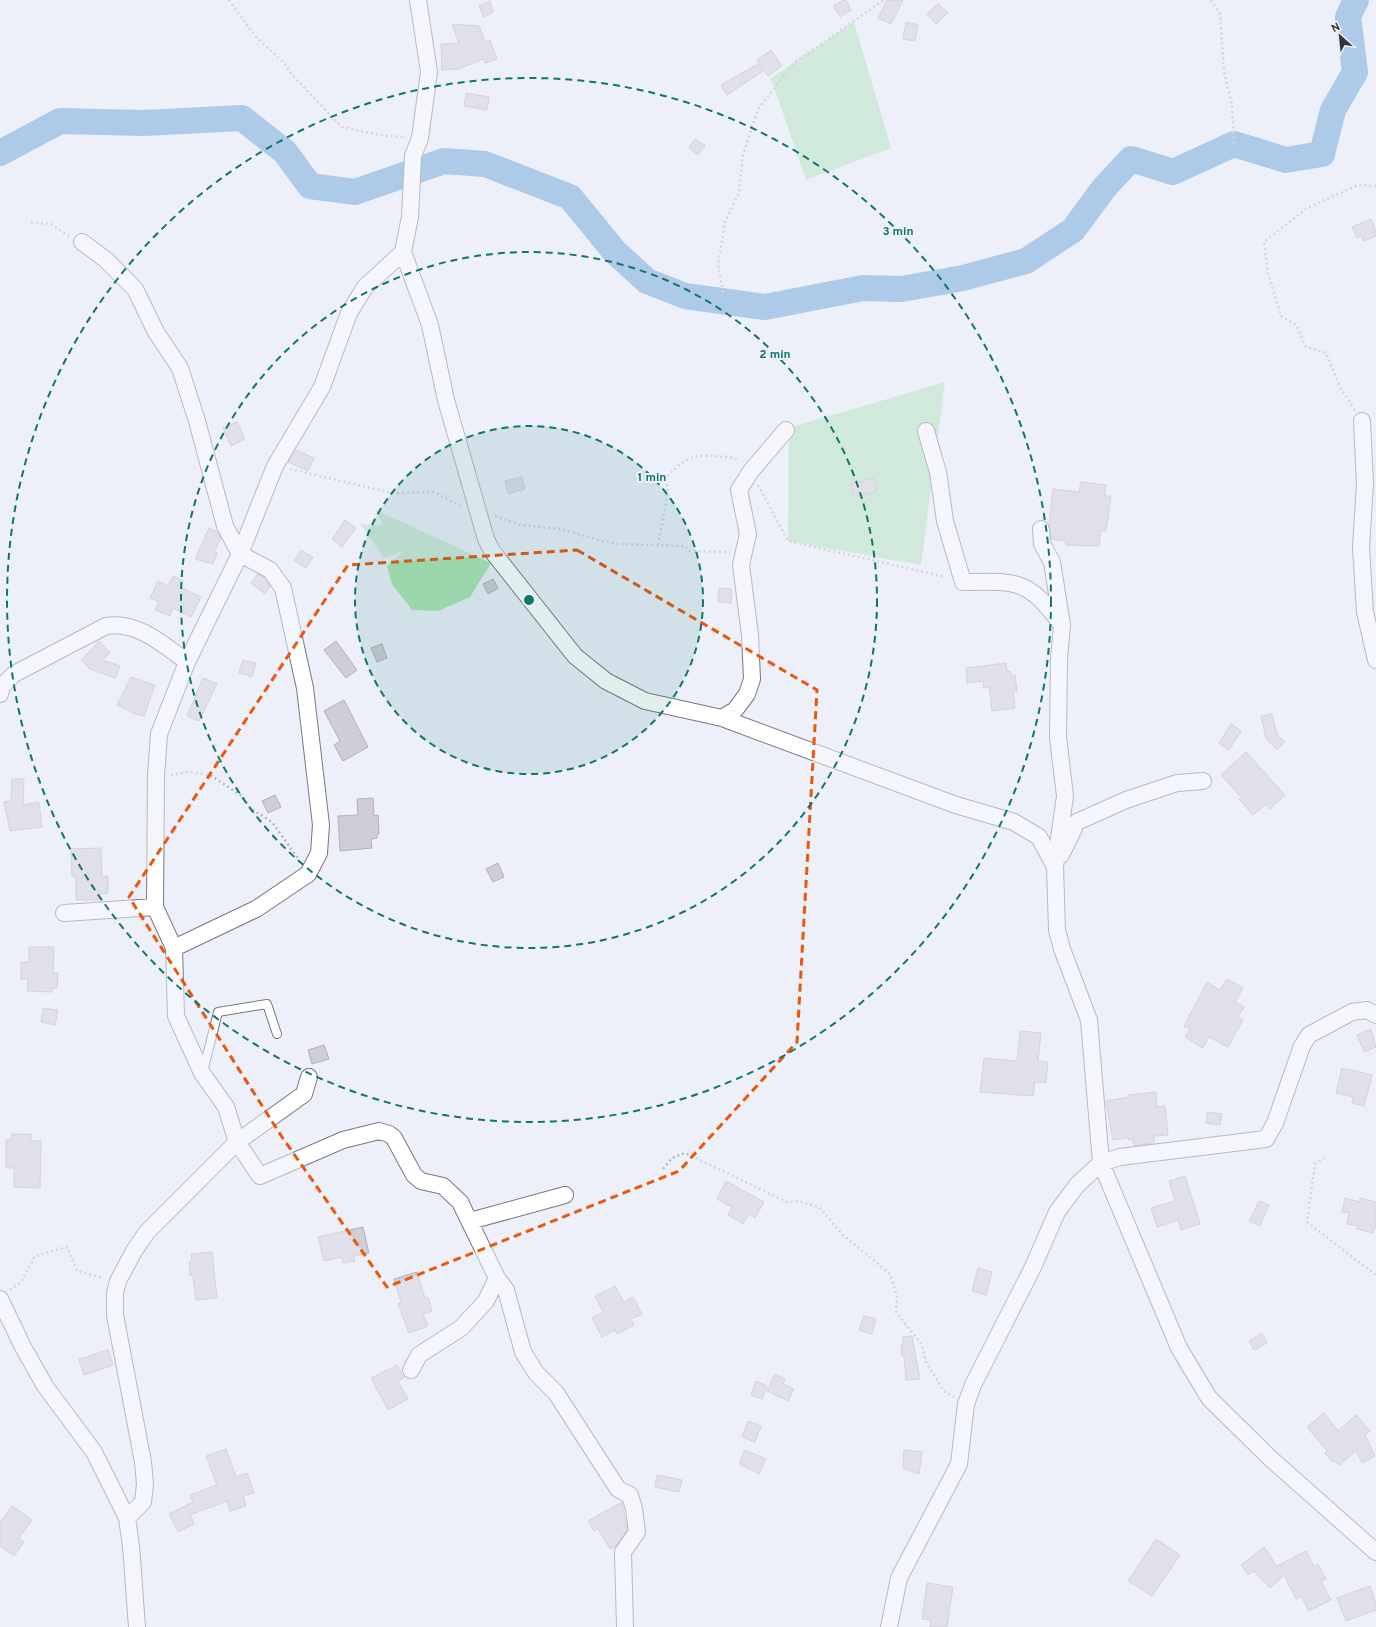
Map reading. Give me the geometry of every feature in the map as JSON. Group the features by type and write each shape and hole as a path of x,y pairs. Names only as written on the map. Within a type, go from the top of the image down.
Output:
{"street":[{"path":"418,0 429,72 420,138 413,156 410,217 403,252 430,325 446,400 486,539 492,551 575,656 606,681 645,701 722,718 956,805 1014,822 1039,837 1055,867"},
{"path":"82,242 105,259 135,289 156,332 180,368 197,421 225,526 240,554 270,570 283,588 302,672 321,825 319,853 308,874 256,909 174,948"},
{"path":"403,252 364,287 349,313 322,388 275,466 240,554 187,662 158,734 156,776 155,907 174,948 176,1016 202,1072 226,1107 236,1142 260,1176 343,1140 379,1131 390,1134 394,1138 414,1175 421,1181 443,1186 454,1194 460,1202 497,1278 506,1290 523,1352 536,1373 556,1393 618,1489 630,1495 634,1509 637,1532 623,1552 625,1627"},
{"path":"1362,421 1365,483 1362,554 1365,612 1376,660"},
{"path":"722,718 735,710 747,694 752,679 750,635 741,565 745,554 748,534 739,490 751,471 786,430"},
{"path":"926,431 938,472 945,521 963,582 1005,581 1029,588 1048,606 1062,626"},
{"path":"1041,529 1042,544 1052,562 1062,626 1059,659 1058,737 1065,796 1055,867 1057,930 1062,949 1089,1020 1101,1163 1179,1348 1209,1398 1270,1458 1376,1552"},
{"path":"0,694 7,673 100,628 113,625 148,633 187,662"},
{"path":"1055,867 1077,822 1126,800 1177,784 1203,781"},
{"path":"64,913 155,907"},
{"path":"889,1627 899,1578 958,1464 966,1404 973,1385 1033,1267 1057,1212 1077,1185 1101,1163 1120,1157 1266,1139 1276,1123 1302,1046 1309,1035 1352,1012 1367,1010 1376,1015"},
{"path":"128,1518 143,1502 145,1484 143,1462 115,1315 115,1293 118,1281 134,1251 147,1232 236,1142 304,1094 309,1077"},
{"path":"470,1222 565,1195"},
{"path":"411,1370 419,1355 461,1328 486,1301 497,1278"},
{"path":"3,1296 5,1321 45,1386 94,1452 128,1518 137,1627"}],"lane":[{"path":"202,1072 218,1012 268,1004 277,1034"}],"path":[{"path":"229,0 255,36 284,63 293,76 342,127 385,136 420,138"},
{"path":"723,292 718,264 725,222 739,193 743,155 758,109 795,62 884,0"},
{"path":"1211,0 1220,14 1224,72 1232,104 1234,144"},
{"path":"1362,421 1340,386 1326,353 1306,347 1296,325 1281,316 1268,274 1264,242 1307,208 1358,185 1376,186"},
{"path":"31,222 50,224 82,242"},
{"path":"658,545 668,493 666,478 681,462 699,455 735,458 751,471 788,541 941,575 963,582"},
{"path":"275,466 392,494 434,492 464,509 478,510 521,525 561,529 608,542 685,546 690,551 745,554"},
{"path":"156,776 187,772 210,775 242,796 250,808 272,822 308,874"},
{"path":"663,1169 672,1158 685,1153 787,1202 798,1201 819,1207 843,1235 890,1274 897,1296 896,1312 922,1346 926,1362 944,1392 966,1404"},
{"path":"1325,1158 1315,1164 1307,1222 1376,1275"},
{"path":"3,1296 22,1282 35,1256 67,1247 77,1271 118,1281"}],"highlighted area":[{"path":"577,550 817,690 797,1042 679,1171 387,1287 282,1137 129,897 348,565"}],"green space":[{"path":"854,22 891,148 806,180 771,78"},
{"path":"945,382 921,565 788,541 789,428"},
{"path":"376,510 491,563 470,597 438,611 412,610 392,584 387,566 402,552 384,558 360,524 383,525"}],"building":[{"path":"846,0 851,10 840,17 833,6"},
{"path":"887,0 903,0 891,24 878,18"},
{"path":"490,1 493,12 484,17 479,6"},
{"path":"938,3 948,13 936,24 927,14"},
{"path":"906,22 918,25 915,41 903,39"},
{"path":"452,24 479,26 485,42 490,40 497,59 485,63 483,59 458,69 442,70 441,44 459,43"},
{"path":"771,50 782,66 768,76 757,60"},
{"path":"758,64 763,71 727,95 721,85"},
{"path":"466,93 489,97 487,110 464,106"},
{"path":"695,139 705,145 698,155 689,148"},
{"path":"1371,219 1376,231 1376,236 1364,241 1361,236 1357,238 1352,227"},
{"path":"237,422 245,439 231,446 223,428"},
{"path":"296,450 314,458 308,471 288,462"},
{"path":"522,477 525,489 508,494 505,481"},
{"path":"874,478 877,491 854,497 851,484"},
{"path":"1081,482 1106,485 1105,496 1111,496 1106,531 1101,530 1099,546 1066,545 1066,541 1051,539 1049,524 1053,489 1079,492"},
{"path":"345,520 356,528 342,547 332,539"},
{"path":"209,528 217,532 221,538 214,552 217,553 213,564 195,559"},
{"path":"301,550 313,557 306,568 294,561"},
{"path":"258,574 264,577 270,586 265,594 251,583"},
{"path":"173,576 183,581 180,587 201,597 191,617 173,608 170,616 155,610 159,602 150,598 158,581 168,586"},
{"path":"493,579 498,588 488,594 483,584"},
{"path":"719,588 732,589 731,603 718,602"},
{"path":"99,641 110,653 103,660 120,666 115,678 90,669 81,660"},
{"path":"336,641 357,670 346,678 324,650"},
{"path":"382,644 387,658 377,662 371,648"},
{"path":"243,660 256,663 252,677 239,673"},
{"path":"1006,663 1007,671 1010,671 1011,675 1015,675 1017,691 1013,692 1015,708 992,711 989,687 984,688 983,681 967,683 966,668"},
{"path":"131,677 155,685 144,716 135,714 117,705"},
{"path":"203,678 217,684 199,721 187,716"},
{"path":"344,700 368,747 343,761 334,745 340,741 324,711"},
{"path":"1272,714 1277,734 1285,742 1277,750 1266,738 1261,716"},
{"path":"1231,724 1241,731 1229,750 1219,743"},
{"path":"1246,752 1285,795 1270,809 1266,804 1253,815 1239,799 1241,797 1221,775"},
{"path":"12,779 24,779 23,805 39,802 42,827 10,831 4,802 11,801"},
{"path":"275,795 281,807 268,813 262,801"},
{"path":"373,798 374,816 378,815 379,834 377,834 377,838 371,839 372,848 340,851 338,816 358,815 357,799"},
{"path":"101,848 102,877 108,876 108,893 99,894 99,900 76,900 76,876 72,877 71,849"},
{"path":"498,863 504,877 493,882 486,869"},
{"path":"29,947 54,947 53,973 58,973 57,988 52,988 52,992 27,991 28,979 21,979 21,962 29,962"},
{"path":"1227,979 1243,988 1235,1002 1244,1007 1238,1017 1243,1020 1228,1047 1209,1037 1203,1048 1185,1037 1190,1029 1184,1026 1207,982 1220,990"},
{"path":"43,1008 58,1010 55,1025 41,1022"},
{"path":"1371,1029 1376,1047 1364,1052 1357,1035"},
{"path":"1020,1031 1041,1033 1038,1061 1048,1062 1046,1083 1035,1082 1033,1096 980,1092 984,1058 1017,1061"},
{"path":"324,1045 329,1059 312,1064 308,1050"},
{"path":"1342,1068 1372,1075 1364,1106 1352,1103 1353,1097 1336,1093"},
{"path":"1156,1092 1157,1107 1165,1106 1168,1135 1154,1136 1154,1143 1134,1146 1133,1140 1129,1140 1128,1138 1113,1140 1106,1101 1129,1097 1129,1095"},
{"path":"1207,1112 1222,1114 1220,1125 1206,1123"},
{"path":"12,1134 31,1134 31,1141 41,1141 40,1188 14,1187 14,1168 6,1168 6,1140 11,1140"},
{"path":"1185,1176 1200,1224 1181,1230 1178,1220 1157,1227 1151,1208 1175,1201 1169,1181"},
{"path":"726,1181 764,1202 755,1218 749,1214 743,1224 728,1215 732,1207 717,1199"},
{"path":"1345,1198 1360,1202 1360,1198 1376,1202 1376,1228 1374,1228 1373,1233 1357,1229 1358,1226 1347,1224 1349,1213 1342,1212"},
{"path":"1259,1201 1269,1205 1260,1226 1249,1221"},
{"path":"363,1227 369,1253 354,1256 355,1261 343,1263 342,1257 324,1261 318,1237"},
{"path":"212,1252 217,1298 196,1300 193,1275 190,1276 189,1262 192,1261 191,1254"},
{"path":"978,1268 992,1272 986,1295 972,1291"},
{"path":"417,1272 425,1298 428,1297 432,1311 423,1314 428,1326 409,1333 398,1304 401,1303 394,1279"},
{"path":"615,1286 624,1302 633,1297 642,1314 631,1319 634,1325 617,1334 615,1330 602,1337 592,1318 603,1312 595,1296"},
{"path":"864,1316 876,1319 872,1334 859,1330"},
{"path":"1262,1333 1267,1343 1254,1350 1249,1341"},
{"path":"912,1336 920,1379 906,1380 904,1356 902,1356 901,1345 903,1344 903,1337"},
{"path":"108,1350 113,1365 84,1375 79,1359"},
{"path":"397,1365 404,1378 398,1381 408,1399 388,1410 371,1378"},
{"path":"775,1374 785,1379 783,1384 794,1389 788,1401 767,1391"},
{"path":"756,1381 767,1386 762,1399 751,1395"},
{"path":"1324,1413 1338,1431 1356,1415 1370,1431 1365,1435 1375,1456 1362,1463 1356,1451 1339,1465 1334,1460 1332,1462 1325,1453 1327,1451 1307,1427"},
{"path":"748,1421 761,1426 755,1442 742,1437"},
{"path":"226,1449 236,1477 247,1473 254,1493 243,1496 246,1506 230,1511 227,1501 190,1515 194,1524 178,1532 169,1514 193,1502 190,1495 217,1485 206,1456"},
{"path":"745,1450 766,1459 759,1474 739,1464"},
{"path":"904,1450 922,1452 919,1474 903,1468"},
{"path":"657,1475 682,1480 679,1492 655,1487"},
{"path":"622,1502 627,1530 616,1546 610,1549 598,1529 594,1531 588,1521"},
{"path":"12,1506 32,1520 19,1538 24,1542 14,1556 0,1546 0,1522"},
{"path":"1156,1539 1180,1555 1152,1596 1128,1581"},
{"path":"1264,1547 1277,1566 1306,1551 1314,1566 1318,1564 1326,1579 1321,1581 1331,1600 1309,1611 1301,1596 1296,1599 1284,1575 1270,1588 1254,1571 1248,1575 1241,1565"},
{"path":"927,1583 953,1587 947,1627 930,1627 931,1620 922,1619"},
{"path":"1370,1586 1376,1604 1376,1610 1346,1621 1337,1598"}],"waterway":[{"path":"0,153 60,121 144,123 242,118 285,152 310,186 355,192 444,161 485,164 570,197 615,252 647,281 685,296 765,307 863,288 902,289 963,278 1026,261 1073,230 1104,188 1131,159 1173,172 1234,144 1286,160 1322,154 1333,110 1355,72 1348,17 1356,0"}]}
